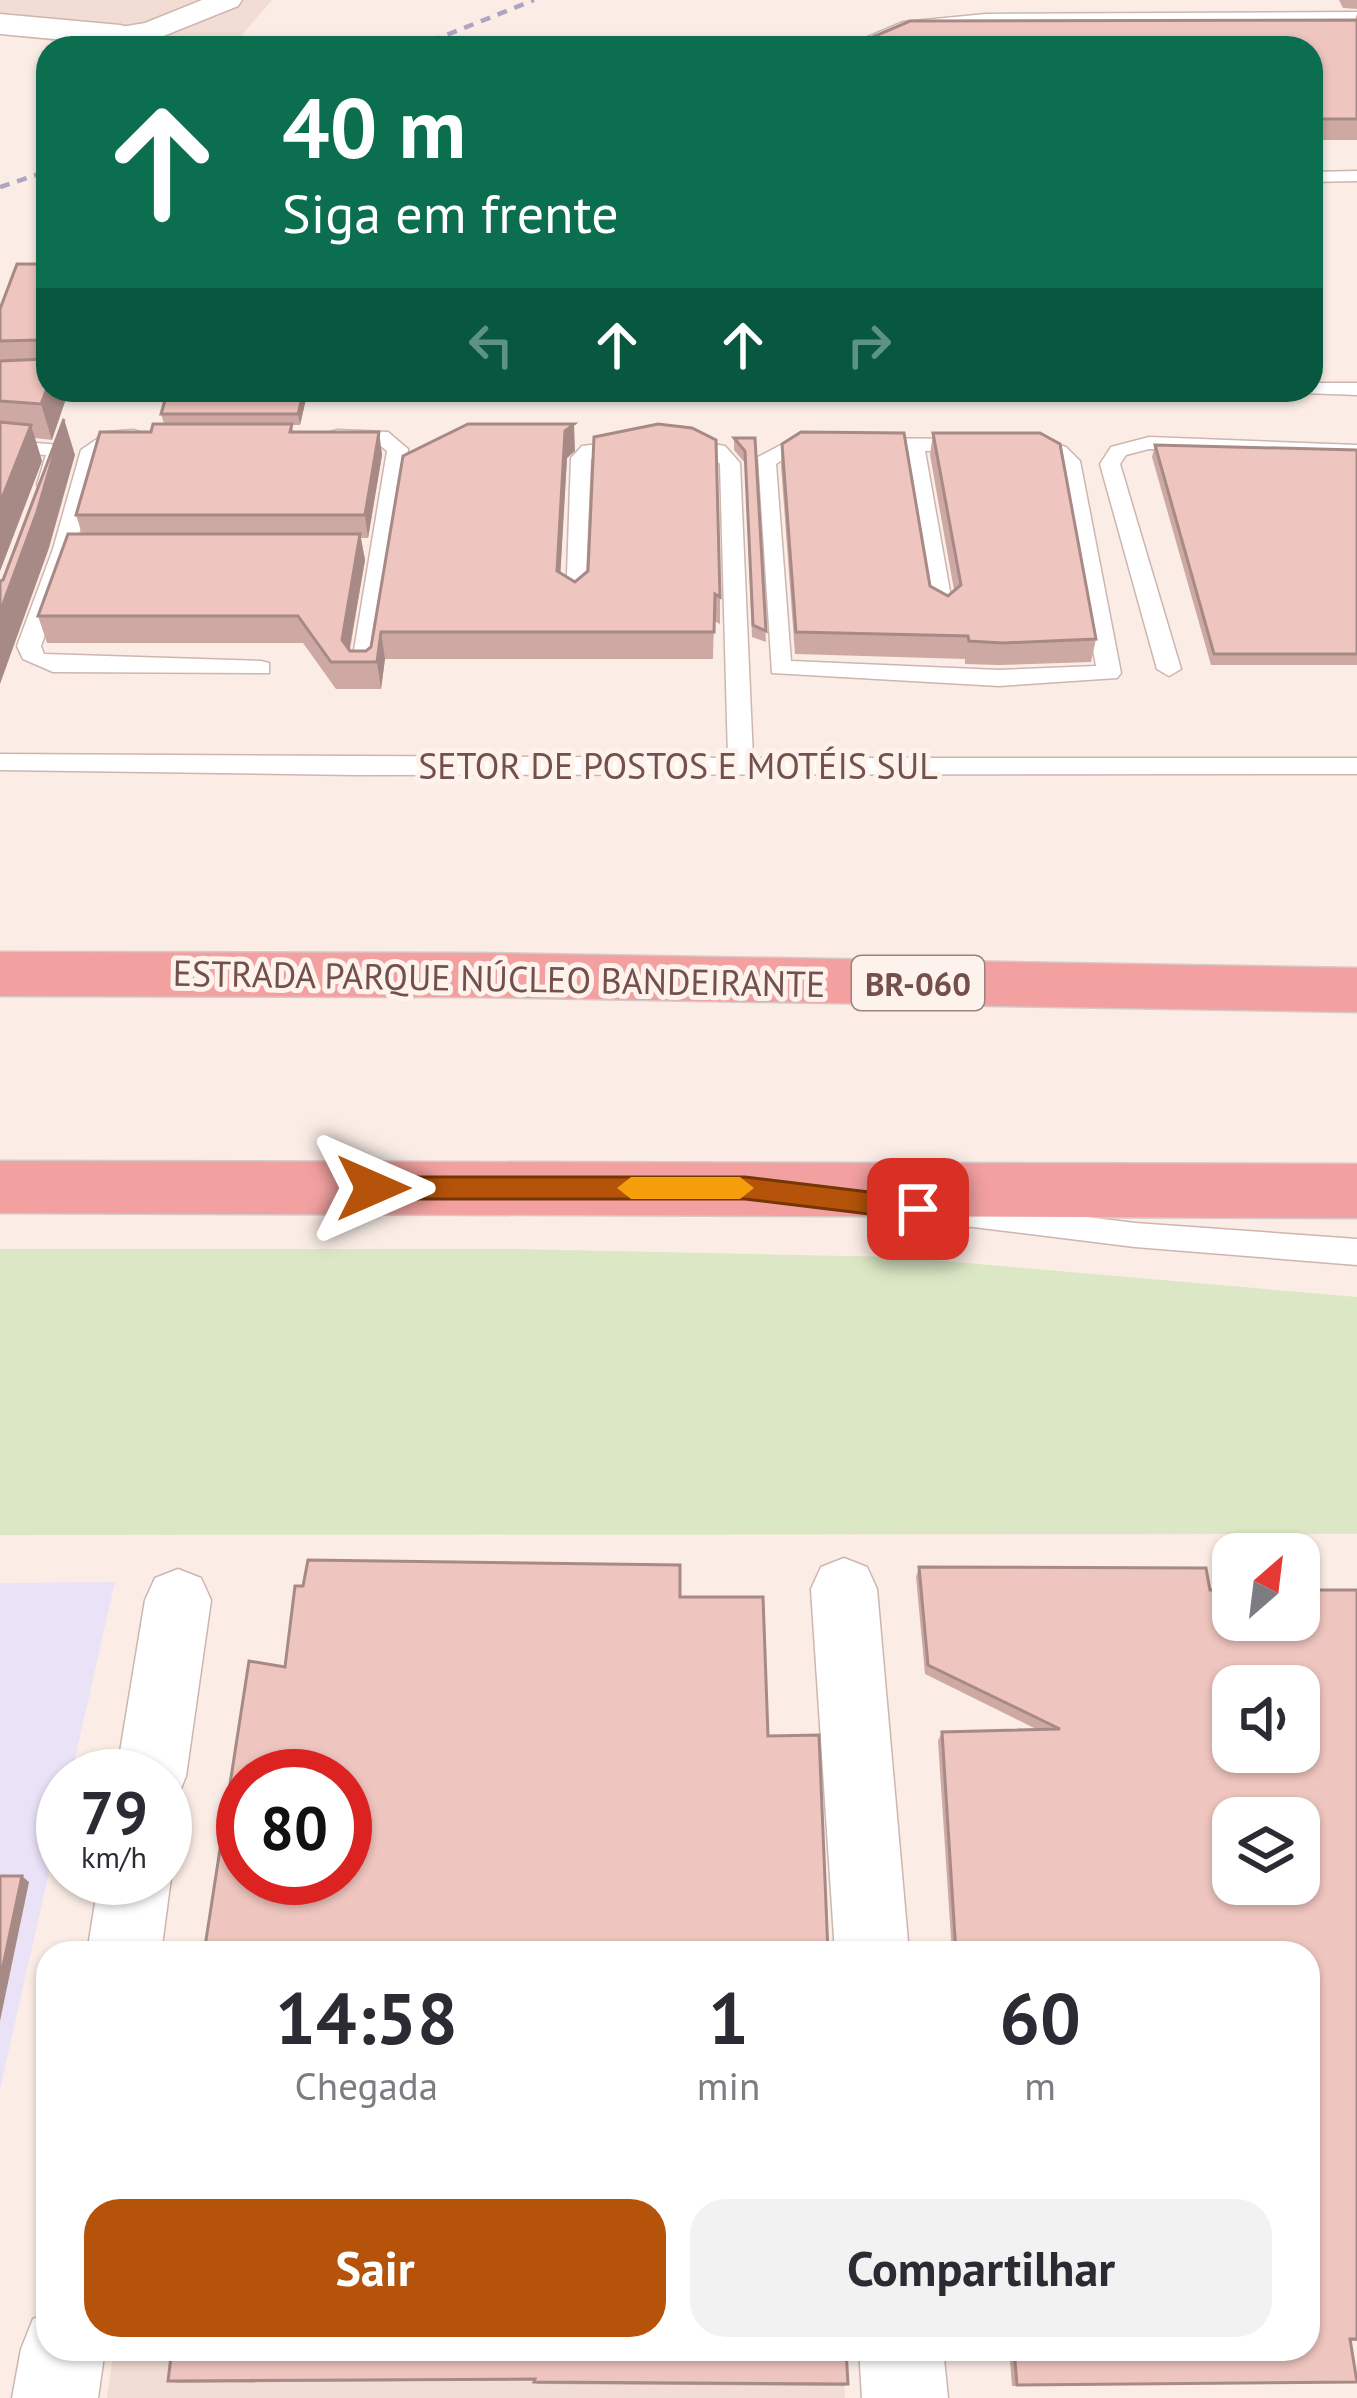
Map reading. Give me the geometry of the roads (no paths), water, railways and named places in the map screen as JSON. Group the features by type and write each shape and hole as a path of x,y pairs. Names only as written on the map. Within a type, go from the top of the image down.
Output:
{"highway":[{"name":"ESTRADA PARQUE NÚCLEO BANDEIRANTE","path":"0,974 478,975 1357,990"},
{"path":"0,1187 1357,1190"}],"street":[{"path":"0,23 120,35 151,31 228,0"},
{"path":"844,1589 871,1941"},
{"path":"155,1749 178,1600"},
{"path":"126,1941 131,1905"},
{"path":"55,2398 61,2361"},
{"path":"902,2361 904,2398"}],"lane":[{"path":"880,36 903,27 986,19 1357,17"},
{"path":"1323,177 1357,176"},
{"path":"1323,388 1357,388"},
{"path":"159,436 114,436 91,450 75,549 29,646 35,659 53,665 261,668"},
{"path":"315,436 381,436 398,449 368,549 363,668"},
{"path":"1169,669 1110,464 1118,451 1150,442 1357,451"},
{"path":"574,598 581,458 589,450 605,447 699,444 718,450 730,463 741,765"},
{"path":"794,444 914,445 1038,445 1059,451 1070,461 1109,673 999,677 781,668 765,461 794,444"},
{"path":"914,445 942,608"},
{"path":"0,446 53,448 58,457 41,502"},
{"name":"SETOR DE POSTOS E MOTÉIS SUL","path":"0,762 356,767 1357,766"},
{"path":"745,1188 1135,1235 1357,1252"}],"railway":[{"path":"444,36 534,0"},
{"path":"0,187 36,175"}]}
